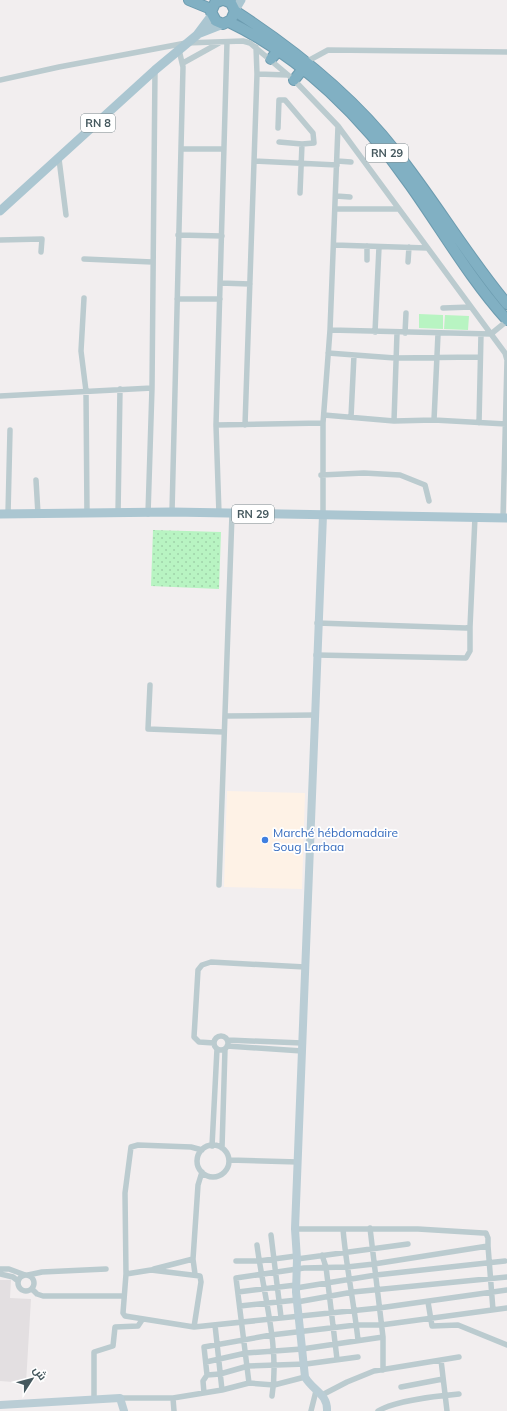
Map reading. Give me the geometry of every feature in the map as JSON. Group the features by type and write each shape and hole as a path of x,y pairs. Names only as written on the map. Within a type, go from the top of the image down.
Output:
{"highway":[{"path":"189,0 217,4 231,3 235,10 233,17 226,23 216,21 217,4"},
{"name":"RN 29","path":"235,10 304,66 347,97 396,151 507,304"},
{"name":"RN 29","path":"226,23 251,33 304,66 341,103 389,156 472,275 507,321"},
{"path":"270,59 278,51"},
{"path":"291,77 304,66"}],"main road":[{"path":"235,10 241,0"},
{"name":"RN 8","path":"197,35 217,4"},
{"name":"RN 8","path":"0,211 59,159 155,70 186,44 197,35 226,23"},
{"name":"RN 29","path":"4,514 148,514 172,512 505,518"}],"street":[{"path":"0,80 59,67 186,44 246,41 256,47 291,77 338,126 506,355 507,398 505,518"},
{"path":"183,63 224,42"},
{"path":"219,514 216,425 224,149 224,42"},
{"path":"245,424 257,74 256,47"},
{"path":"172,512 183,63 179,50"},
{"path":"304,66 328,50 507,52"},
{"path":"148,514 152,388 155,70"},
{"path":"257,74 291,77"},
{"path":"278,128 279,100 285,100 314,133 314,144 279,142"},
{"path":"327,1411 327,1405 319,1393 310,1387 305,1378 297,1301 297,1257 295,1229 322,515 323,423 330,330 338,126"},
{"path":"300,193 302,144"},
{"path":"181,149 224,149"},
{"path":"59,159 66,215"},
{"path":"254,160 302,163 351,162"},
{"path":"336,196 350,197"},
{"path":"335,209 399,209"},
{"path":"178,235 222,236"},
{"path":"0,240 42,239 41,252"},
{"path":"334,246 427,248"},
{"path":"367,246 367,260"},
{"path":"375,332 379,247"},
{"path":"408,262 409,247"},
{"path":"84,259 152,262"},
{"path":"220,283 250,284"},
{"path":"84,298 81,351 86,391 87,514"},
{"path":"177,299 220,299"},
{"path":"443,308 471,307"},
{"path":"406,313 406,333"},
{"path":"330,330 397,333 491,334 507,321"},
{"path":"394,421 397,333"},
{"path":"434,420 438,334"},
{"path":"479,423 481,334"},
{"path":"328,353 395,358 480,357"},
{"path":"351,417 354,355"},
{"path":"0,396 152,388"},
{"path":"118,514 120,389"},
{"path":"324,416 394,421 434,420 506,424"},
{"path":"216,425 323,423"},
{"path":"4,514 10,430"},
{"path":"322,475 364,473 400,475 425,485 429,501"},
{"path":"36,480 38,514"},
{"path":"219,885 223,732 225,716 232,514"},
{"path":"316,655 466,658 470,651 475,518"},
{"path":"317,624 470,627"},
{"path":"150,685 148,728 223,732"},
{"path":"225,716 315,714"},
{"path":"302,1047 215,1046 199,1042 194,1037 198,970 202,965 211,962 305,967"},
{"path":"212,1146 215,1046 220,1036 227,1045 222,1148"},
{"path":"202,1150 198,1163 202,1172 211,1177 222,1175 226,1170 229,1160 227,1153 222,1148 212,1146 202,1150 191,1147 138,1145 132,1148 125,1192 126,1274 124,1315 142,1320 194,1327 379,1308 507,1290"},
{"path":"229,1160 298,1162"},
{"path":"195,1274 193,1259 198,1184 202,1172"},
{"path":"295,1229 370,1228 486,1233 488,1238 493,1310"},
{"path":"370,1228 383,1337 383,1370"},
{"path":"343,1229 348,1279 353,1292 358,1340"},
{"path":"271,1235 281,1317"},
{"path":"236,1261 259,1261 274,1258 322,1255 408,1244"},
{"path":"257,1245 259,1261 264,1275 264,1288 271,1335 274,1366 274,1385 272,1396"},
{"path":"249,1383 245,1338 236,1278 304,1268 347,1267 374,1264 488,1246"},
{"path":"322,1255 326,1267 332,1329 337,1359"},
{"path":"126,1274 151,1270 193,1259"},
{"path":"238,1292 264,1288 327,1283 376,1275 505,1262"},
{"path":"0,1269 9,1269 27,1275 33,1278 35,1282 32,1289 27,1291 22,1290 18,1281 13,1277 0,1274"},
{"path":"18,1281 21,1277 42,1272 106,1269"},
{"path":"151,1270 195,1274 200,1276 201,1282 194,1327"},
{"path":"240,1306 297,1301 353,1292 377,1291 507,1277"},
{"path":"32,1289 37,1294 43,1296 124,1296"},
{"path":"428,1302 432,1326 458,1325 507,1344"},
{"path":"204,1393 203,1382 206,1375 206,1362 204,1347 245,1338 356,1325 381,1325 507,1308"},
{"path":"94,1398 94,1352 113,1346 116,1327 138,1326 142,1320"},
{"path":"215,1325 222,1390"},
{"path":"206,1362 246,1353 302,1349 383,1337"},
{"path":"311,1411 319,1393 347,1382 383,1370 460,1356"},
{"path":"206,1375 220,1374 248,1366 304,1364 358,1357"},
{"path":"441,1360 447,1411"},
{"path":"0,1405 94,1398 174,1398 222,1390 249,1383 274,1385 305,1378"},
{"path":"400,1387 443,1379"},
{"path":"378,1411 384,1407 445,1395 459,1394"},
{"path":"120,1398 124,1411"},
{"path":"174,1398 174,1411"}],"shaded area":[{"name":"Marché hébdomadaire Soug Larbaa","path":"227,791 305,793 302,889 224,887"},
{"path":"0,1280 11,1280 10,1298 31,1299 26,1383 0,1381"}],"green space":[{"path":"419,314 443,315 443,329 419,328"},
{"path":"445,315 469,316 468,330 444,329"},
{"path":"153,530 221,532 219,589 151,586"}],"place":[{"name":"Marché hébdomadaire Soug Larbaa","path":"265,840"}]}
